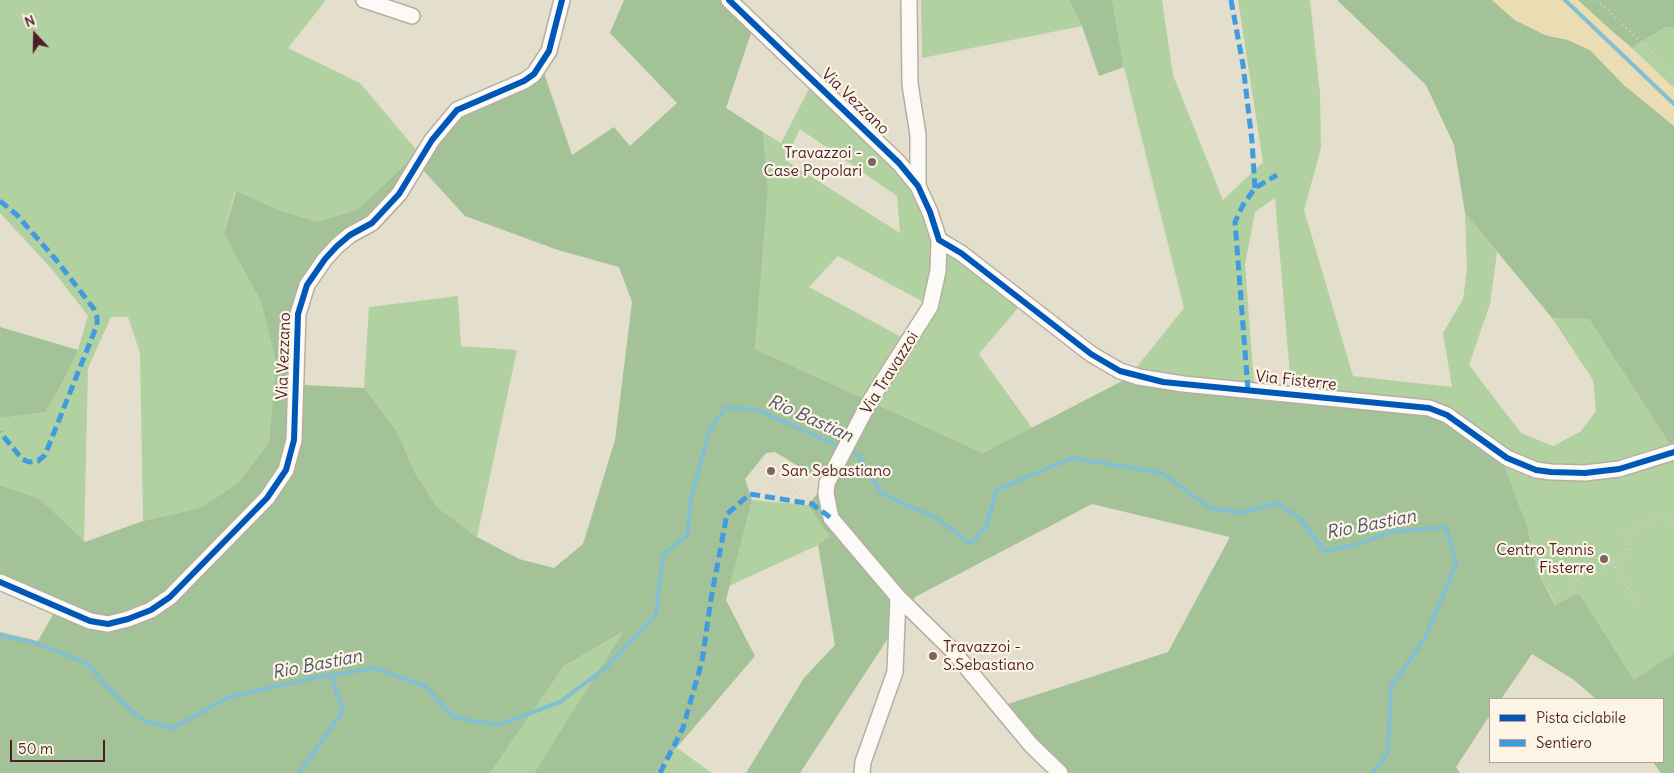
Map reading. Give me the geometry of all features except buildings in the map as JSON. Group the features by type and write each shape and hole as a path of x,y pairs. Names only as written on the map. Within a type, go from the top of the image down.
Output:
{"street":[{"path":"364,0 412,16"},
{"name":"Via Vezzano","path":"0,582 90,622 108,624 118,622 140,615 170,597 240,526 278,484 291,455 296,416 298,314 301,298 307,285 338,246 350,235 372,223 399,194 432,140 457,110 524,81 534,74 549,51 562,0"},
{"name":"Via Vezzano","path":"729,0 883,146 918,186 930,212 939,240"},
{"name":"Via Vezzano","path":"909,0 910,84 918,135 918,186"},
{"name":"Via Travazzoi","path":"939,240 938,271 930,307 870,401 826,483 826,494 831,518 898,597 952,650 1031,744 1060,773"},
{"name":"Via Fisterre","path":"939,240 961,253 1091,354 1120,371 1139,377 1183,384 1429,408 1447,415 1507,458 1536,470 1585,473 1610,470 1635,465 1674,452"},
{"path":"862,773 863,762 895,672 898,597"}],"path":[{"path":"1597,0 1674,74"},
{"path":"777,476 785,485 798,492 787,493 777,484 772,479 777,476"},
{"path":"1568,584 1632,553 1624,535 1664,516 1674,528"},
{"path":"1611,562 1638,603"}],"green space":[{"path":"0,0 326,0 288,48 360,83 418,152 358,209 318,222 281,211 235,191 224,234 261,302 276,362 269,442 238,483 200,508 143,521 140,353 128,317 111,317 88,368 84,542 40,499 0,485 0,416 2,418 45,412 64,380 78,350 88,316 51,268 0,213"},
{"path":"624,0 719,0 752,30 726,108 763,132 768,191 755,349 983,453 1128,378 1242,381 1429,402 1502,460 1527,527 1536,568 1555,605 1579,593 1634,680 1674,653 1674,773 1661,773 1654,763 1664,763 1664,698 1595,698 1574,680 1532,654 1502,698 1489,698 1489,717 1456,767 1460,773 1068,773 1005,705 1168,652 1230,537 1092,504 915,597 800,773 746,773 804,678 835,645 818,545 829,536 808,505 826,483 775,452 766,453 745,479 752,500 726,600 755,656 655,773 534,773 624,631 564,666 490,773 0,773 0,632 38,641 55,611 0,586 0,485 40,499 85,542 143,521 200,508 238,483 269,442 276,362 261,302 224,234 236,191 281,211 318,222 358,209 418,152 455,105 544,73 572,155 614,127 630,146 677,103 610,33","holes":["423,170 465,216 558,250 619,267 632,302 615,440 583,544 554,568 519,559 477,537 438,508 415,473 397,431 364,388 304,385 302,319 311,290 344,246 382,224"]},
{"path":"921,0 1069,0 1082,26 922,58"},
{"path":"1069,0 1112,0 1124,67 1099,76 1082,26"},
{"path":"1112,0 1162,0 1173,75 1223,200 1263,162 1238,0 1310,0 1320,93 1321,148 1304,210 1353,376 1452,387 1443,333 1463,299 1467,270 1465,213 1497,252 1490,304 1469,365 1521,433 1553,446 1580,432 1596,411 1593,380 1552,318 1589,319 1671,446 1674,445 1674,653 1634,680 1579,593 1556,605 1536,568 1502,460 1429,402 1291,387 1275,198 1255,212 1245,265 1254,383 1128,378 1184,308 1124,67"},
{"path":"1337,0 1492,0 1515,20 1545,35 1568,40 1590,50 1624,85 1674,126 1674,445 1671,446 1589,319 1552,318 1465,213 1454,145 1426,85"},
{"path":"1578,0 1674,0 1674,28 1665,27 1632,48 1582,6"},
{"path":"1665,27 1674,28 1674,88 1632,48"},
{"path":"810,87 911,183 921,203 929,234 1018,308 979,354 1032,428 983,453 755,349 768,191 763,132 781,143","holes":["800,129 897,196 900,233 785,160","838,256 927,304 905,339 809,287"]},
{"path":"458,296 461,346 517,350 477,537 438,508 415,473 397,431 364,388 369,307"},
{"path":"0,327 78,350 64,380 45,412 2,418 0,416"},
{"path":"752,500 808,505 829,536 818,545 729,586"},
{"path":"626,630 534,773 490,773 564,666"},
{"path":"677,748 712,773 655,773"}],"sand":[{"path":"1492,0 1578,0 1674,88 1674,126 1624,85 1590,50 1568,40 1545,35 1515,20"}],"waterway":[{"path":"1565,0 1674,104"},
{"name":"Rio Bastian","path":"0,635 36,643 86,663 121,701 144,721 173,728 229,697 314,678 374,668 425,686 455,718 498,725 560,702 608,666 656,614 663,554 687,536 691,499 709,431 726,407 757,410 841,447"},
{"name":"Rio Bastian","path":"848,450 859,456 881,493 938,519 971,544 987,525 996,490 1072,458 1162,473 1210,508 1240,513 1276,503 1300,518 1324,551 1359,544 1390,532 1446,527 1456,564 1425,638 1391,687 1388,753 1372,773"},
{"path":"299,773 343,711 331,675"}],"marked path":[{"path":"1231,0 1243,65 1252,141 1255,188"},
{"path":"1248,390 1235,222 1243,205 1255,188 1277,175"},
{"path":"0,201 17,215 57,261 94,309 97,317 97,325 45,455 38,461 29,462 22,459 0,432"},
{"path":"660,773 683,728 702,661 711,599 727,514 750,494 812,504 831,518"}],"cycle path":[{"path":"0,582 90,621 108,624 128,619 151,610 170,597 267,498 286,470 294,440 298,314 307,285 325,259 337,246 350,235 372,223 399,194 432,140 457,110 524,81 534,74 549,51 562,0"},
{"path":"729,0 899,163 918,186 930,212 939,240 961,253 1091,354 1120,371 1163,382 1429,408 1447,415 1507,458 1536,470 1585,473 1619,469 1674,452"}],"place":[{"name":"Travazzoi - Case Popolari","path":"872,162"},
{"name":"San Sebastiano","path":"771,471"},
{"name":"Centro Tennis Fisterre","path":"1604,559"},
{"name":"Travazzoi - S.Sebastiano","path":"933,656"}]}
